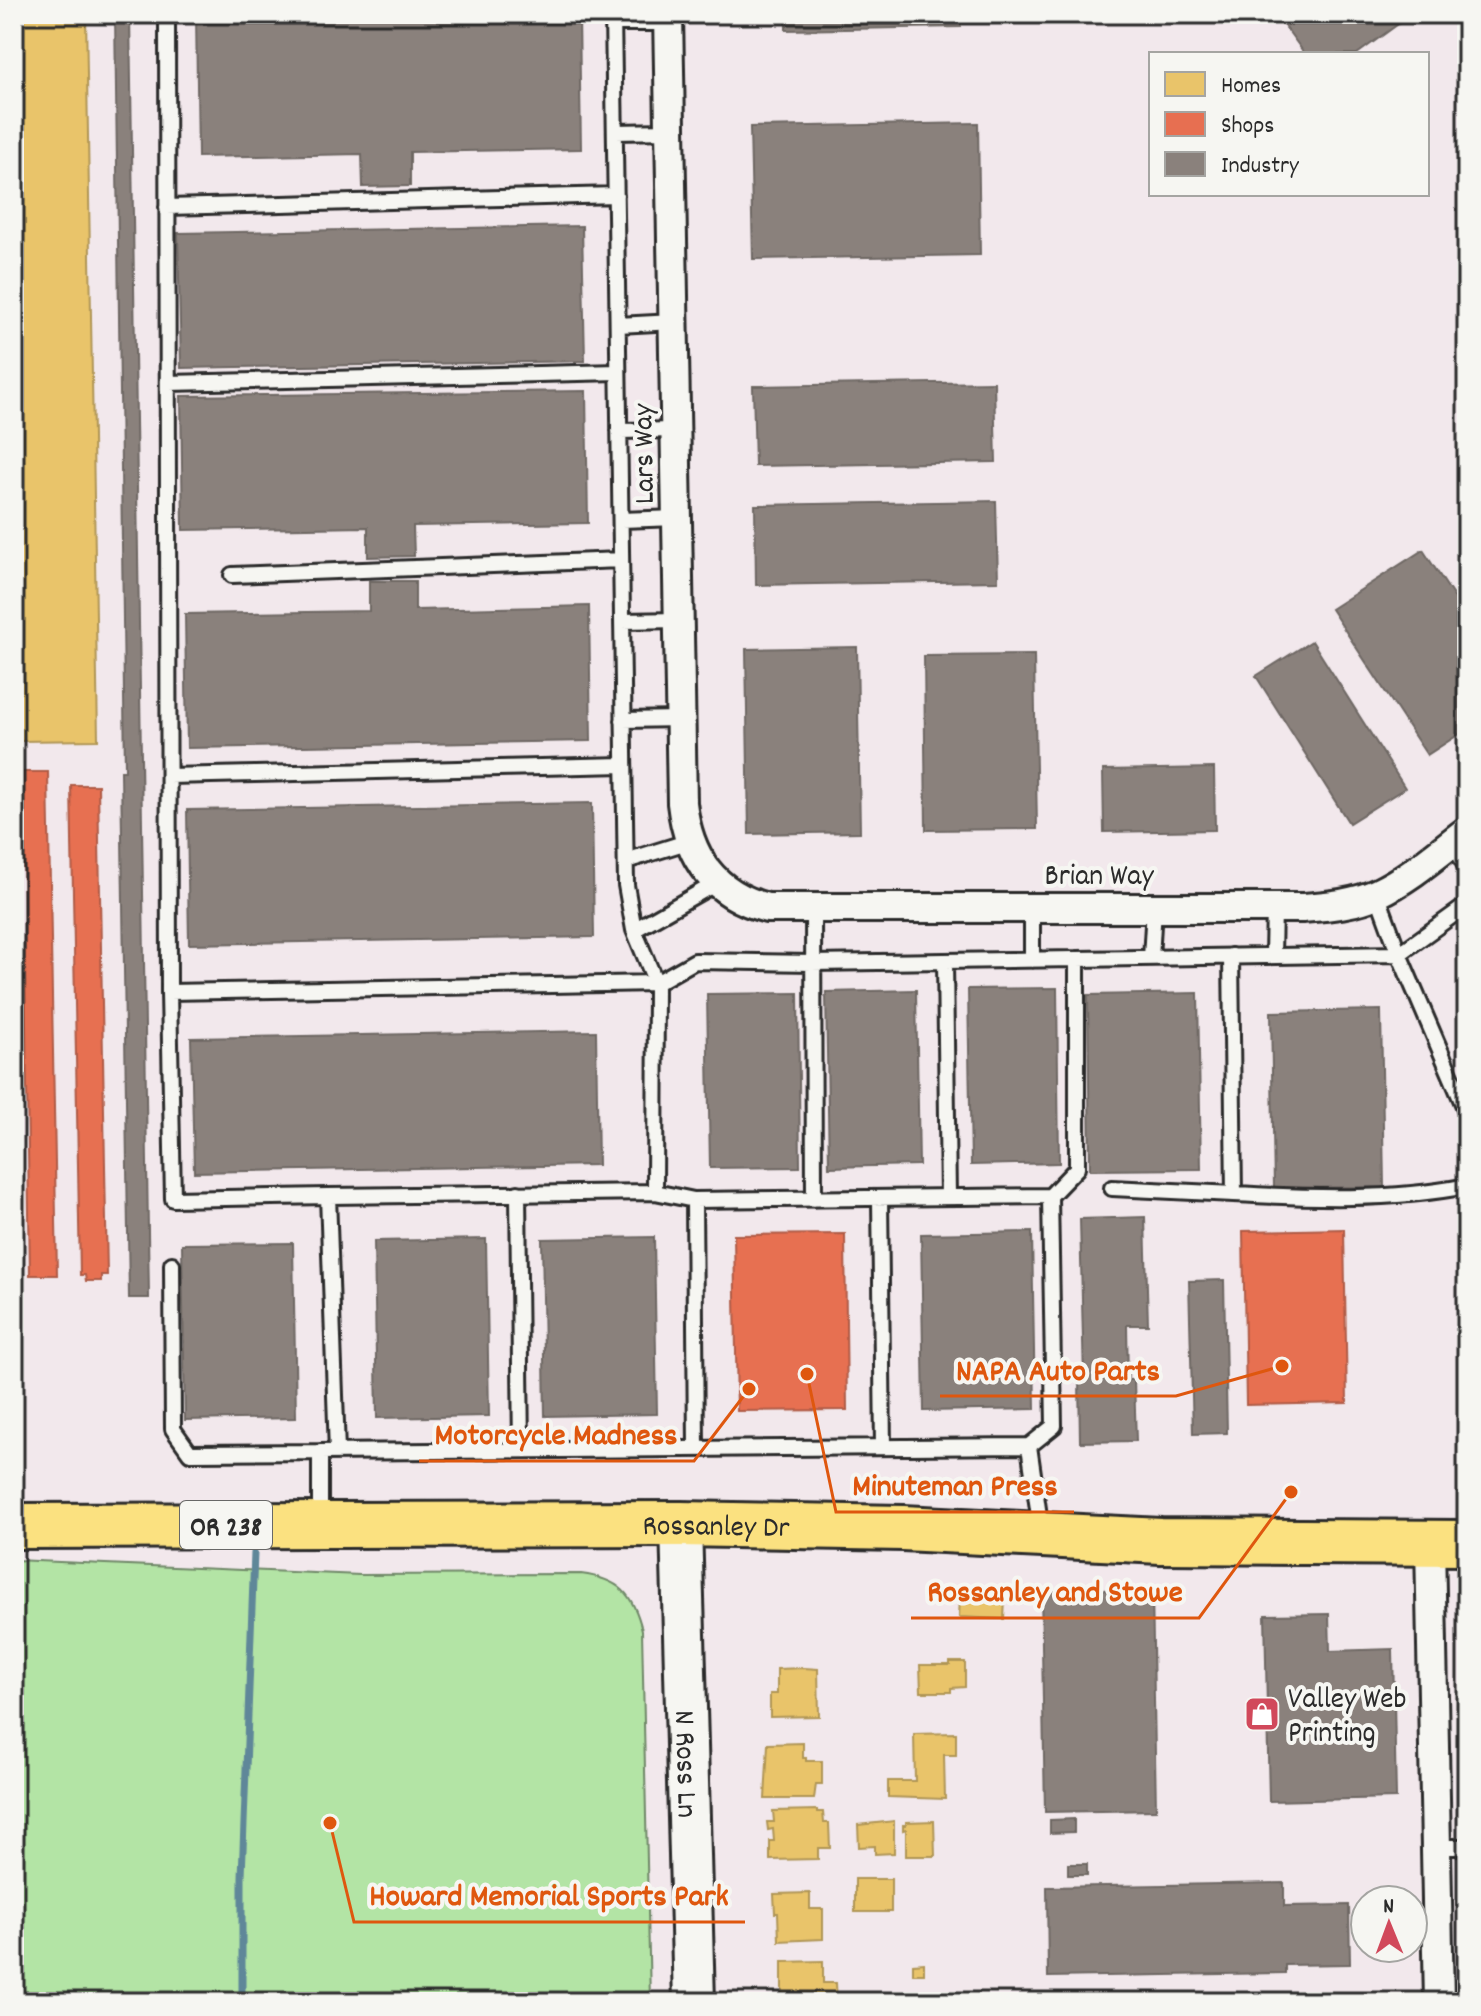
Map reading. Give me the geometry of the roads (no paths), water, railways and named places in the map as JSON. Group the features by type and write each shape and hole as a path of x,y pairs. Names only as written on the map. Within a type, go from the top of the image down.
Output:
{"main road":[{"name":"Rossanley Dr","path":"14,1526 681,1524 903,1528 1161,1541 1448,1543"},
{"name":"N Ross Ln","path":"681,1524 694,2002"}],"street":[{"name":"Lars Way","path":"668,18 682,803 685,829 690,841 702,867 718,882"},
{"name":"Brian Way","path":"718,882 748,904 767,908 1274,908 1333,905 1377,894 1460,836"},
{"path":"1439,2002 1436,1847 1448,1543"}],"lane":[{"path":"167,14 169,992 173,1199 655,1192 694,1200 1050,1196"},
{"path":"655,1192 656,983 634,930 626,885 614,19 668,18"},
{"path":"615,132 670,131"},
{"path":"167,207 616,195"},
{"path":"618,325 674,322"},
{"path":"168,383 618,372"},
{"path":"619,431 676,430"},
{"path":"621,520 677,518"},
{"path":"232,575 621,560"},
{"path":"622,621 679,620"},
{"path":"623,720 681,719"},
{"path":"169,776 624,765"},
{"path":"1460,836 1467,869"},
{"path":"626,861 690,841"},
{"path":"634,930 718,882"},
{"path":"1377,894 1399,954 1467,1113"},
{"path":"169,992 656,983 695,961 812,963 1399,954 1467,905"},
{"path":"1032,908 1032,960"},
{"path":"1151,958 1154,908"},
{"path":"1273,955 1274,908"},
{"path":"813,909 814,1199"},
{"path":"1231,956 1234,1194"},
{"path":"172,1264 173,1429 190,1453 1029,1446 1054,1426 1050,1196 1077,1168 1077,959"},
{"path":"945,961 948,1197"},
{"path":"1112,1188 1329,1198 1430,1193 1467,1186"},
{"path":"518,1193 521,1449"},
{"path":"328,1196 337,1452"},
{"path":"880,1199 883,1447"},
{"path":"694,1200 696,1448"},
{"path":"1029,1446 1042,1535"},
{"path":"320,1452 320,1525"},
{"path":"1436,1847 1467,1847"}],"waterway":[{"path":"242,2002 242,1877 254,1553"}],"place":[{"name":"NAPA Auto Parts","path":"1282,1366"},
{"name":"Minuteman Press","path":"807,1374"},
{"name":"Motorcycle Madness","path":"749,1389"},
{"name":"Rossanley and Stowe","path":"1291,1492"},
{"name":"Valley Web Printing","path":"1262,1714"},
{"name":"Howard Memorial Sports Park","path":"330,1823"}]}
